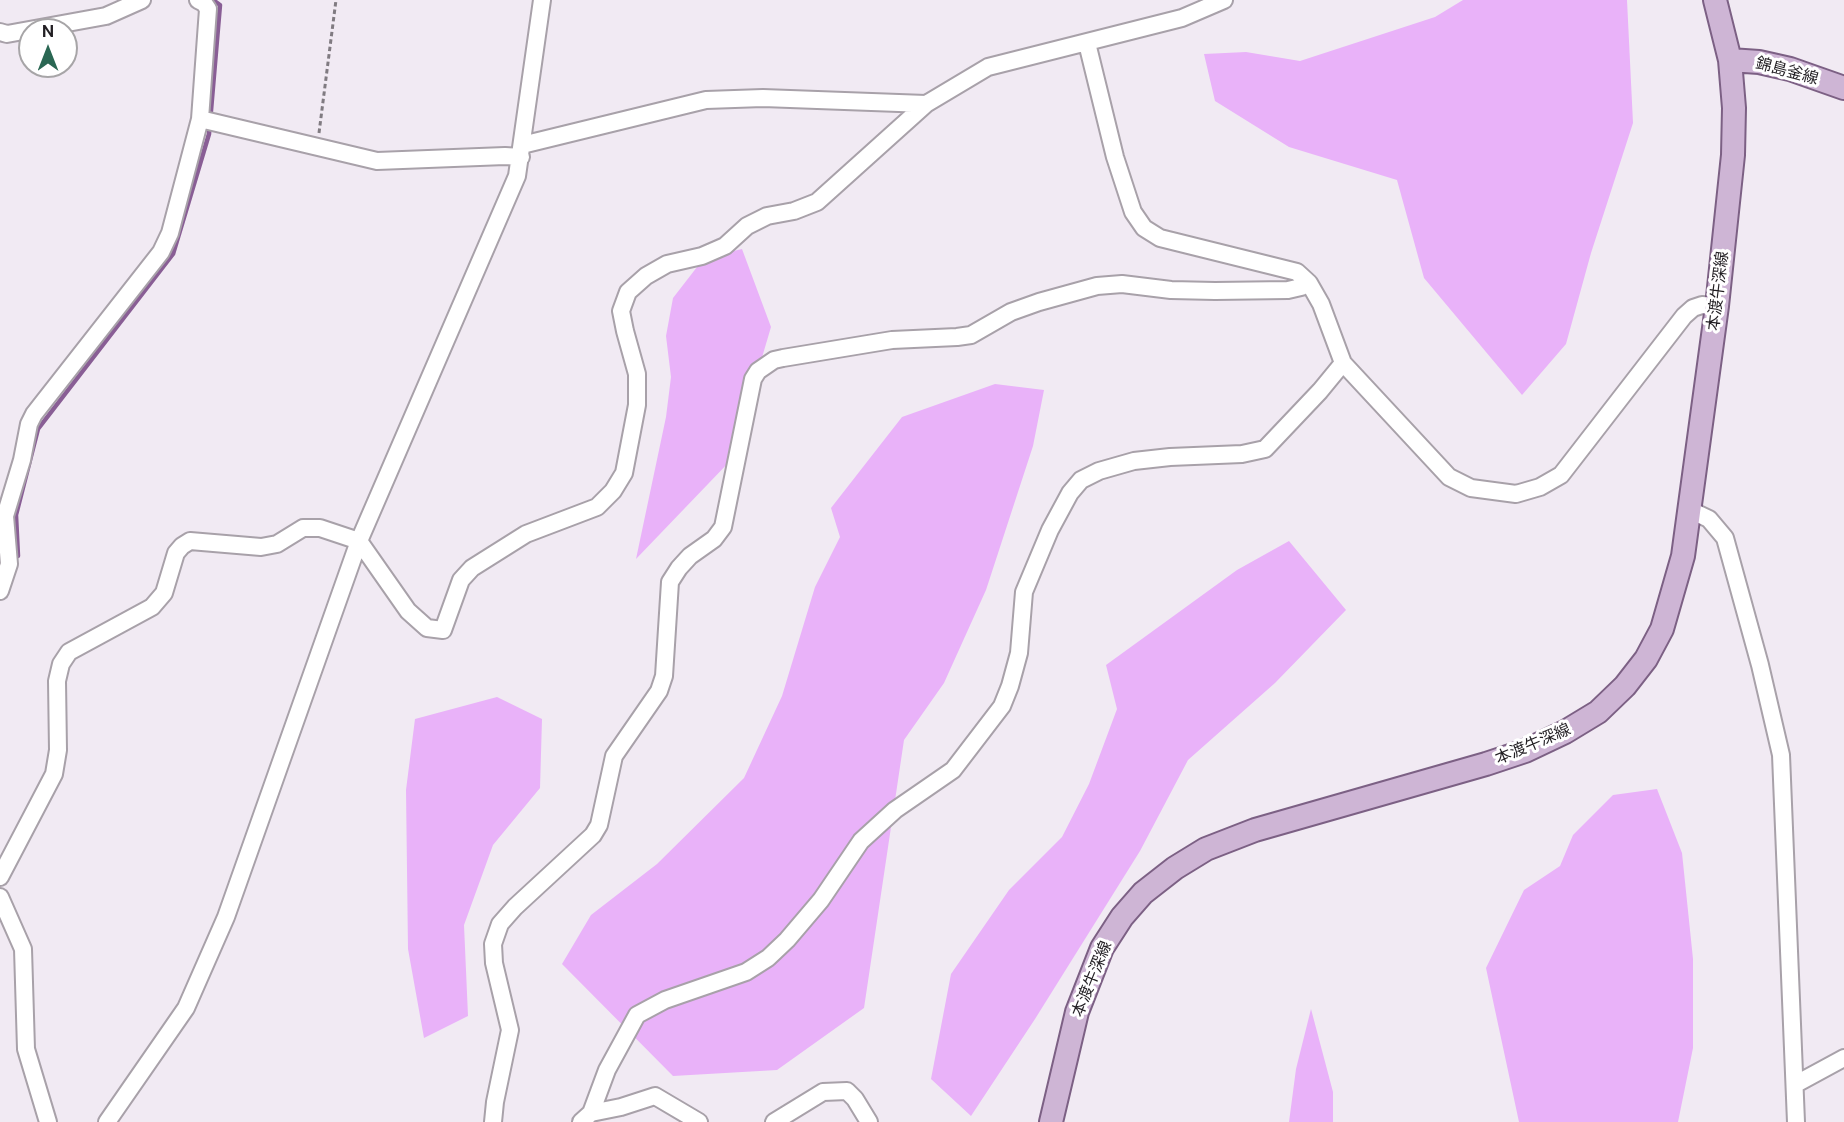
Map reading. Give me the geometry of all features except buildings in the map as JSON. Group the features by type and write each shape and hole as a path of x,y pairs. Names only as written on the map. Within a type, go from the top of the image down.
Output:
{"main road":[{"name":"本渡牛深線","path":"1051,1122 1077,1012 1102,948 1122,917 1143,893 1175,868 1206,849 1255,830 1525,751 1565,732 1598,712 1625,686 1646,659 1662,629 1683,556 1717,306 1734,155 1734,108 1730,60 1715,0"},
{"name":"錦島釜線","path":"1730,60 1759,62 1790,69 1844,88"}],"street":[{"path":"0,32 7,34 106,16 142,0"},
{"path":"0,591 9,564 5,516 22,460 29,424 34,414 160,252 170,233 207,120 208,9 198,0"},
{"path":"107,1122 186,1008 226,917 359,542 517,176 542,0"},
{"path":"0,877 54,774 58,750 57,681 61,664 69,652 152,607 164,593 176,553 182,546 190,541 261,547 276,544 303,528 320,528 359,542 408,611 426,628 443,630 461,580 472,568 526,534 597,507 613,491 624,473 637,405 637,374 621,311 628,292 646,276 667,264 702,256 725,246 747,226 767,216 794,211 817,202 926,104 988,67 1182,18 1224,0"},
{"path":"1087,43 1115,158 1132,212 1144,228 1160,238 1297,272 1309,283 1321,303 1343,363 1449,477 1471,488 1516,494 1540,487 1561,474 1684,316 1693,308 1717,306"},
{"path":"207,120 377,161 505,156 706,100 773,98 926,104"},
{"path":"493,1122 510,1030 494,963 493,944 500,924 514,907 593,835 599,825 614,756 659,691 664,676 670,582 690,556 714,539 723,527 753,379 758,371 774,360 783,358 892,340 957,337 971,334 1011,312 1097,286 1122,284 1172,290 1215,291 1288,290 1309,283"},
{"path":"586,1117 607,1070 637,1015 665,1000 746,972 768,958 787,940 820,900 861,841 895,810 953,770 1002,706 1011,686 1019,652 1024,592 1050,530 1070,493 1081,480 1099,471 1134,461 1242,454 1265,449 1343,363"},
{"path":"1690,510 1709,519 1725,538 1760,664 1781,755 1796,1122"},
{"path":"0,897 23,949 26,1049 48,1122"},
{"path":"1796,1084 1844,1058"},
{"path":"774,1122 823,1092 847,1091 855,1099 869,1122"},
{"path":"586,1117 655,1096 699,1122"}],"path":[{"path":"317,146 336,0"}],"shaded area":[{"path":"1463,0 1627,0 1633,123 1591,253 1566,344 1522,395 1424,278 1397,180 1289,147 1215,101 1204,54 1246,52 1300,61 1435,17"},
{"path":"742,249 771,327 732,459 636,559 666,417 671,377 666,336 673,298 704,258"},
{"path":"995,384 1044,390 1033,446 986,590 944,683 904,740 864,1008 777,1070 673,1076 562,964 591,915 657,864 744,778 782,696 815,587 840,537 831,508 902,417"},
{"path":"1289,541 1346,610 1275,683 1188,760 1140,851 1035,1019 971,1116 931,1079 951,974 1009,890 1062,837 1089,784 1117,709 1106,665 1237,570"},
{"path":"497,697 542,719 540,788 493,845 464,925 468,1016 424,1038 408,949 406,790 415,719"},
{"path":"1657,789 1682,853 1693,959 1693,1048 1678,1122 1519,1122 1486,968 1524,890 1560,866 1573,835 1613,795"},
{"path":"1311,1009 1333,1092 1333,1122 1289,1122 1296,1069"}],"waterway":[{"path":"18,556 16,515 38,429 173,254 209,134 220,5 213,0"}]}
